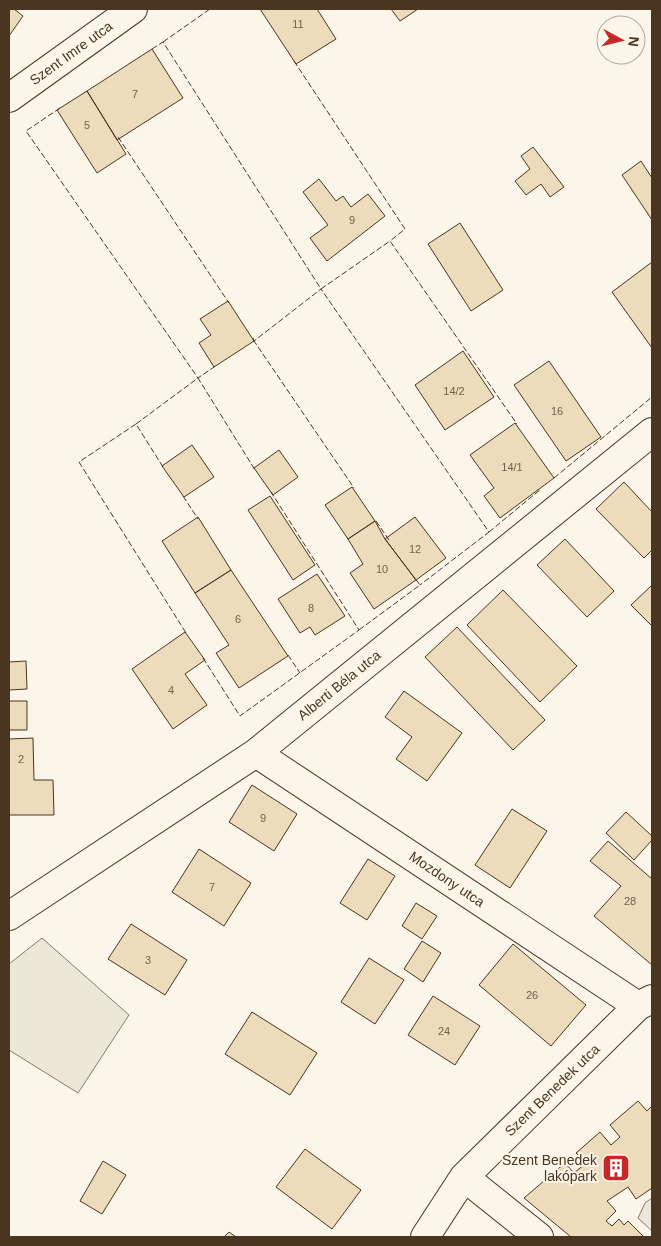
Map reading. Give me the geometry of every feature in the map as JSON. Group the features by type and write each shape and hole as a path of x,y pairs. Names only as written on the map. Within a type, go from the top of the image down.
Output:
{"street":[{"name":"Szent Imre utca","path":"9,98 133,9"},
{"name":"Alberti Béla utca","path":"9,916 256,753 652,432"},
{"name":"Mozdony utca","path":"256,753 645,1003"},
{"name":"Szent Benedek utca","path":"425,1237 464,1177 645,1003"},
{"path":"464,1177 539,1237"}],"shaded area":[{"path":"42,938 129,1015 78,1093 9,1050 9,964"},
{"path":"652,1198 652,1231 638,1218 645,1203"}],"building":[{"path":"9,9 14,9 23,16 9,36"},
{"path":"260,9 317,9 336,39 296,64"},
{"path":"391,9 418,9 400,21"},
{"path":"152,49 183,98 117,140 87,91"},
{"path":"87,91 126,154 97,173 57,110"},
{"path":"533,147 564,187 550,197 541,184 526,195 515,181 530,169 521,156"},
{"path":"641,161 652,178 652,220 622,175"},
{"path":"319,179 336,201 343,196 351,207 368,194 385,216 327,261 310,238 328,225 303,192"},
{"path":"460,223 503,290 471,311 428,244"},
{"path":"652,262 652,348 612,292"},
{"path":"228,301 254,341 214,367 199,343 211,335 200,319"},
{"path":"463,351 494,397 445,430 415,385"},
{"path":"549,361 601,437 566,461 514,385"},
{"path":"515,423 554,478 500,518 484,496 494,488 470,455"},
{"path":"192,445 214,477 184,497 162,466"},
{"path":"279,450 298,477 273,495 254,468"},
{"path":"624,482 652,512 652,550 644,558 596,509"},
{"path":"352,487 375,521 348,539 325,505"},
{"path":"270,496 315,565 293,580 248,510"},
{"path":"198,517 231,570 195,593 162,541"},
{"path":"415,517 446,558 416,580 385,539"},
{"path":"375,521 385,539 416,580 374,609 350,573 363,564 348,539"},
{"path":"565,539 614,591 587,617 537,565"},
{"path":"231,570 288,656 239,688 216,653 229,645 195,593"},
{"path":"317,574 345,616 315,635 310,627 300,633 278,599"},
{"path":"652,587 652,626 631,605"},
{"path":"503,590 577,666 540,702 467,625"},
{"path":"457,627 545,720 513,750 425,657"},
{"path":"185,632 205,660 185,674 207,705 173,729 132,669"},
{"path":"26,661 27,689 9,690 9,662"},
{"path":"404,691 462,733 427,781 396,759 412,737 385,717"},
{"path":"9,701 27,701 27,730 9,730"},
{"path":"33,738 34,780 53,780 54,815 9,815 9,739"},
{"path":"252,785 297,814 274,851 229,822"},
{"path":"512,809 547,831 510,888 475,865"},
{"path":"626,812 652,836 652,840 634,860 606,833"},
{"path":"608,841 652,879 652,965 594,916 621,886 590,861"},
{"path":"199,849 251,883 224,926 172,892"},
{"path":"368,859 395,876 367,920 340,903"},
{"path":"416,903 437,916 422,939 402,926"},
{"path":"131,924 187,960 165,995 108,959"},
{"path":"422,941 441,953 423,982 404,969"},
{"path":"513,944 586,1005 551,1046 479,985"},
{"path":"369,958 404,980 375,1024 341,1002"},
{"path":"433,996 480,1026 455,1065 408,1035"},
{"path":"252,1012 317,1053 290,1095 225,1054"},
{"name":"Szent Benedek lakópark","path":"638,1101 647,1111 652,1106 652,1188 636,1199 628,1187 607,1201 616,1211 606,1221 612,1226 619,1219 624,1225 628,1221 644,1237 571,1237 524,1198 565,1163 574,1173 586,1163 576,1153 600,1132 611,1145 620,1137 610,1125"},
{"path":"305,1149 361,1190 332,1229 276,1187"},
{"path":"103,1161 126,1175 102,1214 80,1201"},
{"path":"229,1232 236,1237 224,1237"}],"fence":[{"path":"163,42 210,9"},
{"path":"152,49 163,42 321,289 390,241 517,424"},
{"path":"294,61 405,229 390,241"},
{"path":"60,108 26,131 198,378 217,365"},
{"path":"118,137 229,303"},
{"path":"253,338 254,341 321,289 489,532 420,585"},
{"path":"253,342 354,488"},
{"path":"136,424 198,378 255,470"},
{"path":"554,478 652,397"},
{"path":"163,467 136,424 79,462 186,633"},
{"path":"489,532 541,489"},
{"path":"203,658 240,716 359,630 271,492"},
{"path":"183,496 198,519"},
{"path":"376,521 389,540"},
{"path":"359,630 420,585 414,577"},
{"path":"288,655 300,673"}],"place":[{"name":"Szent Benedek lakópark","path":"616,1168"}]}
